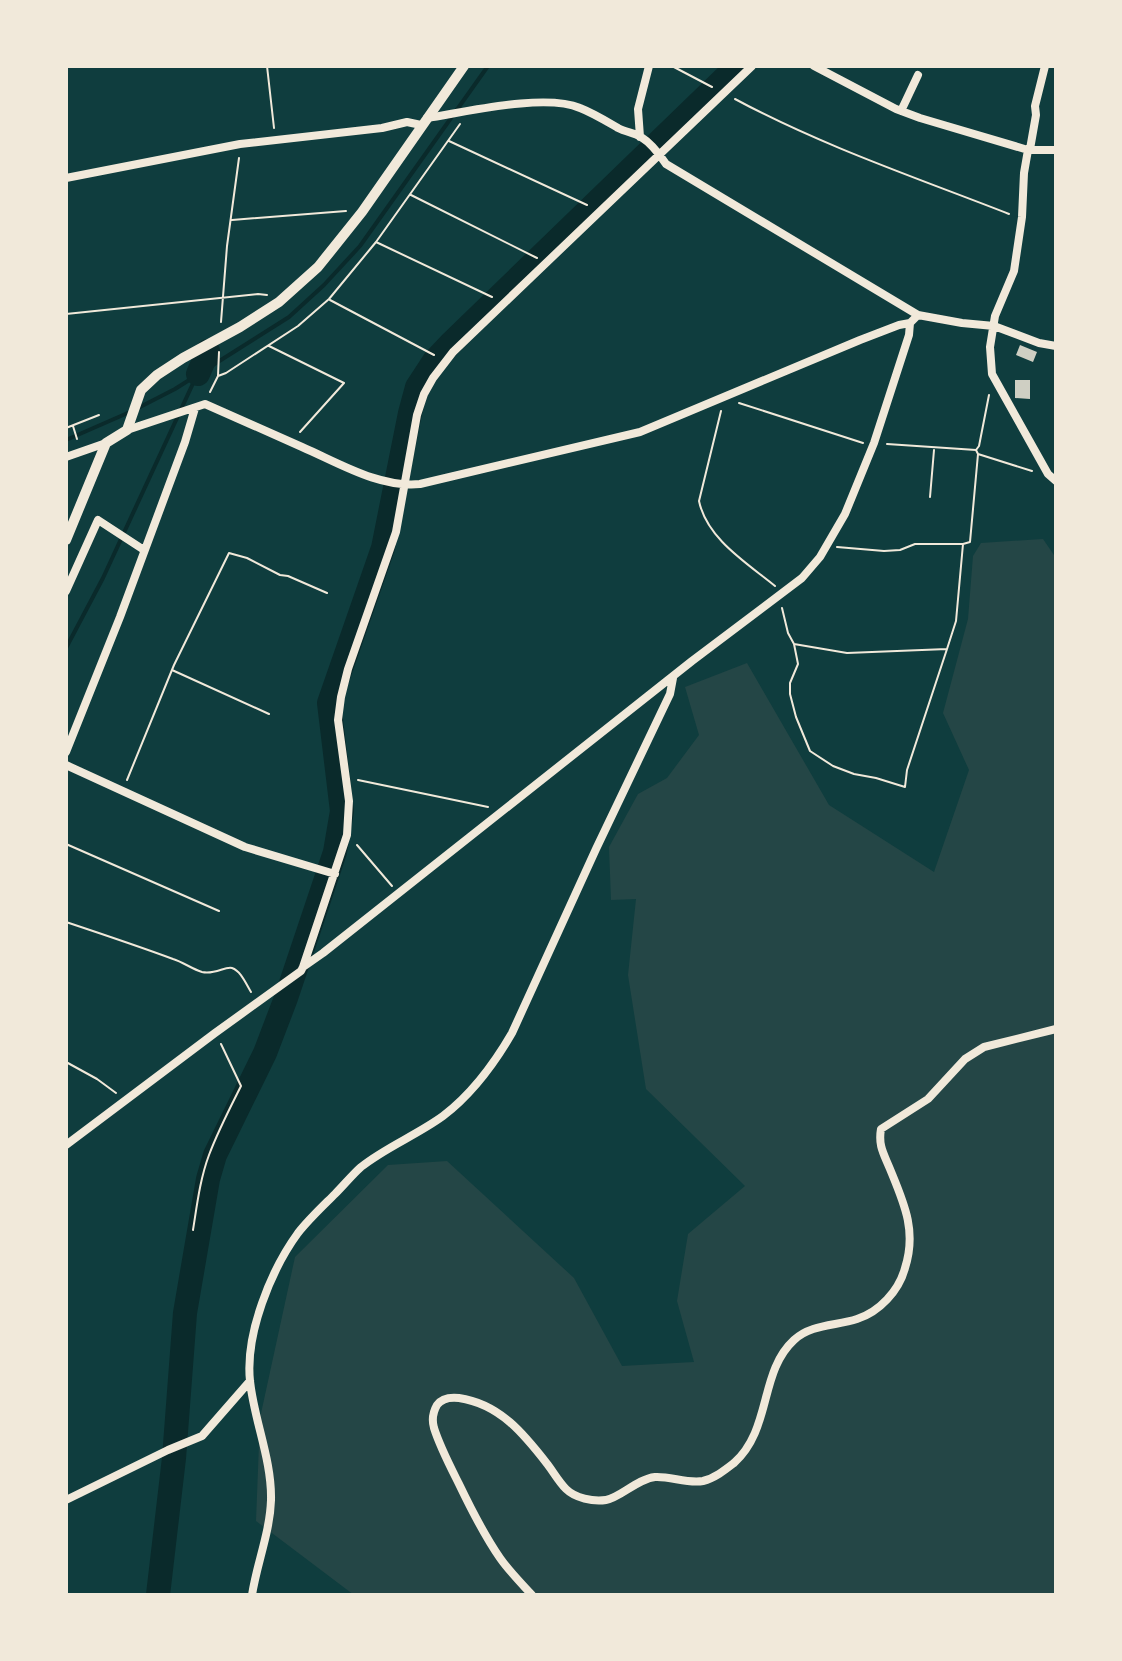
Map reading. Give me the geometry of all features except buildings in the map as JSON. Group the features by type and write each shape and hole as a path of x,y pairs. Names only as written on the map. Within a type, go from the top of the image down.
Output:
{"street":[{"path":"127,430 141,390 157,375 220,343 277,303 318,267 362,212 464,66"},
{"path":"640,137 638,109 649,66"},
{"path":"66,1145 301,971 347,835 349,801 338,720 341,697 396,532 417,415 424,394 453,352 752,66"},
{"path":"814,66 901,111 1029,150 1056,150"},
{"path":"1045,66 1024,173 1022,217 1014,271 995,316 990,347 992,374 1052,478"},
{"path":"901,111 918,75"},
{"path":"66,178 240,144 424,122 469,111 560,103 581,108 640,137 666,164 918,315 994,326 1056,346"},
{"path":"66,457 106,443 127,430 205,404 388,483 405,486 420,484 640,432 873,335 910,323 918,315"},
{"path":"303,967 802,578 820,557 845,514 873,445 909,335 910,323"},
{"path":"66,752 185,442 195,408"},
{"path":"66,540 106,443"},
{"path":"66,591 98,520 144,550"},
{"path":"252,1595 271,1500 269,1471 250,1381 249,1359 269,1285 300,1230 361,1167 443,1116 497,1060 670,694 673,678"},
{"path":"66,765 245,847 335,874"},
{"path":"532,1595 501,1560 479,1524 448,1461 433,1426 434,1410 440,1401 451,1397 476,1400 502,1416 525,1436 567,1490 579,1498 607,1500 653,1477 702,1482 722,1473 742,1456 751,1443 759,1427 774,1372 782,1354 796,1338 817,1328 858,1319 876,1310 893,1293 905,1269 911,1232 907,1211 879,1142 881,1129 928,1099 965,1059 984,1047 1056,1029"},
{"path":"66,1500 202,1436 250,1381"}],"path":[{"path":"267,66 275,141"},
{"path":"672,66 711,86"},
{"path":"723,93 775,121 854,154 1022,217"},
{"path":"218,376 269,346 329,299 376,242 469,111"},
{"path":"449,141 588,205"},
{"path":"205,404 218,376 222,298 240,144"},
{"path":"410,195 534,256"},
{"path":"231,220 353,210 362,212"},
{"path":"376,242 492,297"},
{"path":"66,314 258,294 269,295 277,303"},
{"path":"329,299 434,355"},
{"path":"269,346 344,383 293,443"},
{"path":"828,543 842,548 884,551 900,550 915,544 970,542 977,452 986,418 992,374"},
{"path":"963,544 956,621 907,770 905,787 833,766 810,751 796,717 790,683 798,664 780,593 725,544 710,528 701,510 699,501 725,397 873,445 977,452 1052,478"},
{"path":"66,428 99,415"},
{"path":"72,425 81,452"},
{"path":"930,497 934,448"},
{"path":"123,791 172,669 229,553 327,593"},
{"path":"794,644 847,653 947,649"},
{"path":"172,669 269,714"},
{"path":"347,778 501,812"},
{"path":"347,835 398,893"},
{"path":"66,844 219,911"},
{"path":"66,922 178,960 202,972 233,968 240,973 257,1004"},
{"path":"193,1230 208,1157 241,1086 215,1033"},
{"path":"66,1062 127,1100"}],"shaded area":[{"path":"1043,539 1056,558 1056,1595 354,1595 256,1521 260,1418 295,1257 388,1165 447,1161 574,1278 622,1366 694,1362 677,1301 688,1234 745,1186 646,1089 628,975 636,899 611,900 609,847 638,794 667,778 699,735 685,687 747,663 829,805 934,872 969,770 943,713 968,619 973,556 981,543"}],"waterway":[{"path":"138,408 175,389 289,317 324,285 360,246 488,66"},
{"path":"158,1595 174,1458 185,1313 208,1179 215,1155 265,1053 335,852 342,811 329,703 383,548 417,387 434,361 452,342 737,66"},
{"path":"66,648 103,578 208,351"},
{"path":"198,374 208,351"},
{"path":"66,440 130,412"}]}
